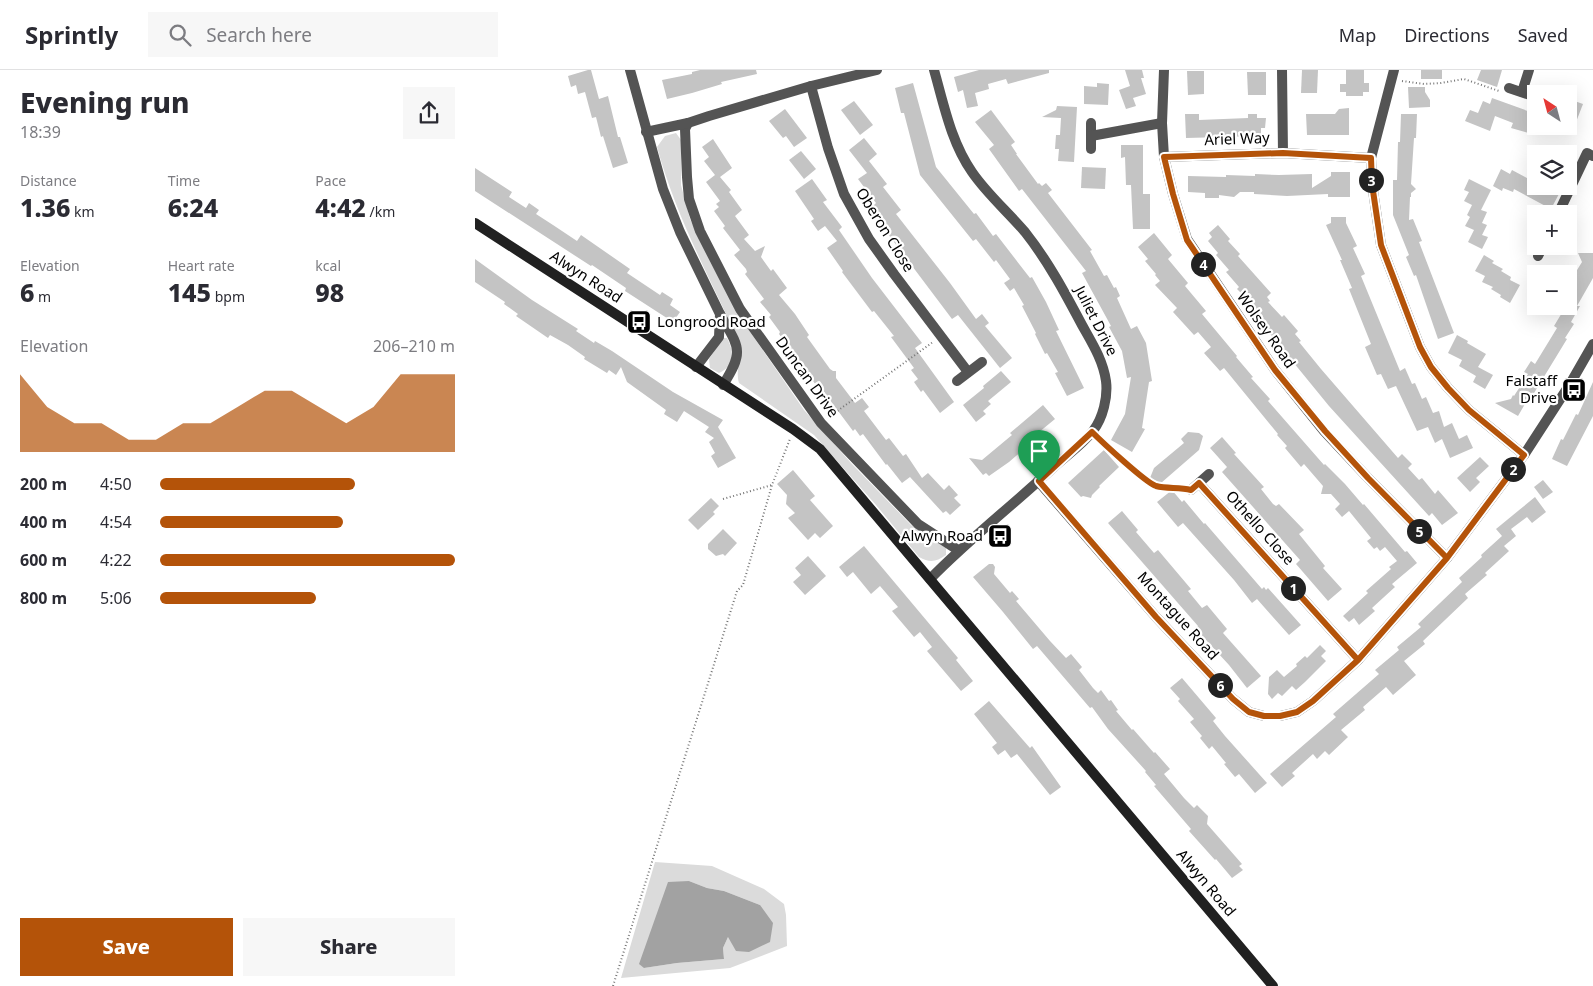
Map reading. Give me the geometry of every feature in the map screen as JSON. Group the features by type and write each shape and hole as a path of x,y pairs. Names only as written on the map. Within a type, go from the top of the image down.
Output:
{"street":[{"path":"630,70 663,189 680,232 735,341 738,354 734,368 723,385"},
{"path":"646,132 688,124 811,86 877,70"},
{"name":"Juliet Drive","path":"929,578 958,550 1039,481 1092,432 1101,417 1105,400 1106,382 1101,362 1066,294 1042,254 1024,231 987,191 962,157 951,131 934,70"},
{"name":"Wolsey Road","path":"1164,70 1162,123 1164,157 1187,240 1275,370 1331,437 1447,558"},
{"path":"1282,70 1283,153"},
{"path":"1522,92 1529,70"},
{"path":"1393,74 1371,158 1372,184 1381,245 1420,347 1431,367 1469,410 1524,455"},
{"name":"Oberon Close","path":"811,86 844,194 869,239 968,372"},
{"path":"1509,88 1527,94"},
{"path":"1091,123 1091,149"},
{"path":"1091,136 1162,123"},
{"name":"Duncan Drive","path":"688,124 685,129 689,199 700,231 740,309 821,423 918,524 958,550"},
{"name":"Ariel Way","path":"1164,157 1283,153 1371,158"},
{"path":"1563,205 1590,155"},
{"name":"Alwyn Road","path":"475,222 820,449 1273,986"},
{"path":"696,367 719,337 721,314"},
{"name":"Montague Road","path":"1039,481 1156,617 1233,699 1249,712 1264,716 1280,716 1297,712 1313,701 1358,660 1447,558 1524,455 1570,384 1593,344"},
{"path":"957,381 982,362"},
{"path":"1195,486 1209,474"},
{"name":"Othello Close","path":"1195,486 1358,660"}],"path":[{"path":"1393,74 1424,84 1464,79 1504,93 1509,88"},
{"path":"821,423 941,336"},
{"path":"613,986 734,600 737,591 743,587 772,485 793,430"},
{"path":"1092,432 1154,486 1195,486"},
{"path":"723,499 772,485"}],"shaded area":[{"path":"676,133 681,140 681,185 690,219 742,320 804,410 851,463 911,525 946,548 946,555 930,561 919,557 814,435 739,383 739,341 683,222 657,147 665,136"},
{"path":"723,338 727,338 732,358 725,370 719,373 710,368 709,359"},
{"path":"655,862 712,866 764,889 784,904 787,946 730,968 621,978","holes":["689,881 707,888 724,891 760,905 728,937 723,948 724,959 644,968"]},
{"path":"689,881 707,888 724,891 760,905 773,923 770,942 749,952 736,951 728,937 723,948 724,959 644,968 639,964 668,882"}],"building":[{"path":"591,70 599,99 608,96 618,137 620,137 628,163 613,168 603,136 601,137 596,117 592,118 585,92 578,94 576,85 571,87 568,76"},
{"path":"700,70 756,70 757,74 721,82 722,84 667,99 662,80 692,74 692,72"},
{"path":"979,70 1049,70 1049,73 1008,84 1006,79 988,84 989,89 975,93 978,106 967,108 963,90 958,92 954,77"},
{"path":"1125,70 1142,70 1144,78 1141,78 1146,94 1133,98 1136,106 1126,109 1119,90 1130,86"},
{"path":"1302,70 1318,70 1317,93 1301,93"},
{"path":"1346,70 1364,70 1364,83 1369,83 1369,92 1363,92 1363,96 1346,96 1346,92 1340,92 1340,84 1346,84"},
{"path":"1421,70 1442,70 1442,79 1421,79"},
{"path":"1481,70 1502,70 1497,87 1477,80"},
{"path":"1187,71 1204,71 1204,94 1188,95"},
{"path":"1247,72 1266,72 1266,95 1248,95"},
{"path":"913,83 936,167 974,214 976,213 993,236 996,234 1030,278 1032,277 1046,302 1059,330 1056,331 1084,388 1067,396 1055,373 1058,372 1047,353 1045,354 1035,334 1022,306 1024,305 1014,288 1010,291 1004,283 1010,279 996,260 994,262 976,239 973,241 920,175 904,113 901,113 895,88"},
{"path":"1097,83 1109,84 1108,105 1084,104 1084,86 1097,87"},
{"path":"1408,87 1425,87 1425,92 1430,100 1430,107 1409,108"},
{"path":"1492,98 1527,111 1527,132 1511,128 1513,123 1495,116 1490,131 1465,121 1470,110 1478,113 1483,101 1490,104"},
{"path":"854,101 873,125 860,135 841,110"},
{"path":"1577,102 1583,104 1577,119"},
{"path":"1057,106 1077,107 1074,162 1058,161 1059,149 1055,149 1056,135 1060,135 1061,118 1042,117 1056,110"},
{"path":"1349,108 1349,135 1307,135 1306,114 1335,114 1339,109"},
{"path":"785,109 807,138 794,147 786,136 783,138 769,121"},
{"path":"991,110 1015,142 1011,145 1016,154 1038,184 1042,186 1046,183 1052,190 1048,193 1092,250 1090,251 1104,276 1107,275 1114,288 1116,287 1120,296 1117,298 1131,329 1137,326 1146,343 1152,381 1149,382 1142,428 1145,429 1132,452 1111,440 1125,414 1131,377 1127,378 1122,351 1109,327 1111,326 1082,273 1086,271 1022,189 1019,191 989,149 994,145 975,122"},
{"path":"1185,114 1199,114 1199,120 1248,118 1248,114 1257,114 1257,118 1266,118 1265,128 1261,128 1261,136 1186,138"},
{"path":"1401,114 1417,114 1411,184 1416,189 1411,193 1410,197 1409,220 1413,219 1422,241 1419,242 1454,333 1438,339 1416,275 1414,276 1406,257 1409,255 1393,215 1393,180 1397,180"},
{"path":"864,138 877,154 869,161 887,184 883,187 901,210 896,214 976,319 982,314 989,323 985,326 1012,358 1000,368 958,315 952,319 885,230 889,228 873,206 876,203 858,179 867,173 849,150"},
{"path":"713,139 732,168 720,177 731,190 729,192 742,210 735,216 749,235 744,239 755,251 765,246 761,257 787,288 779,295 795,314 809,335 807,337 830,369 836,371 836,378 855,403 862,398 869,407 864,411 886,440 889,438 903,456 906,454 922,478 928,473 944,490 949,485 958,495 954,498 961,505 950,515 946,511 943,513 910,477 902,483 863,434 860,436 855,429 853,431 821,388 819,389 779,334 780,332 769,317 771,315 760,302 764,299 745,274 747,272 746,269 734,255 740,250 723,228 725,226 714,211 719,207 716,204 720,201 706,182 715,175 704,161 709,157 702,147"},
{"path":"1121,145 1143,145 1143,194 1150,194 1150,229 1133,229 1131,185 1126,185 1125,157 1121,158"},
{"path":"801,151 816,169 804,179 789,160"},
{"path":"1082,167 1106,168 1105,189 1081,188"},
{"path":"475,168 512,192 509,197 526,208 529,203 539,210 536,214 577,241 581,235 630,269 627,273 660,295 662,292 673,299 670,305 680,312 673,322 625,291 626,288 592,265 475,191"},
{"path":"1501,169 1510,174 1512,170 1527,178 1527,195 1558,195 1553,205 1544,205 1514,189 1513,192 1503,188 1502,191 1493,186"},
{"path":"1331,172 1350,172 1350,197 1328,197 1328,194 1287,196 1240,192 1234,197 1219,195 1219,198 1205,198 1205,193 1188,192 1188,176 1226,177 1226,175 1312,174 1312,188 1331,176"},
{"path":"812,179 827,200 823,202 842,227 839,230 872,278 922,343 915,348 954,402 940,413 923,390 921,392 914,382 918,379 911,370 914,368 891,337 894,336 874,311 872,312 842,272 827,248 837,241 825,226 818,231 811,221 814,219 795,191"},
{"path":"1469,179 1491,190 1481,210 1487,212 1482,223 1487,225 1482,235 1488,237 1482,249 1468,242 1474,230 1465,226 1470,217 1467,215 1472,205 1464,201 1469,192 1464,190"},
{"path":"1331,217 1346,217 1346,223 1357,246 1353,248 1365,274 1361,276 1400,371 1405,368 1412,384 1415,383 1422,399 1426,397 1433,413 1439,411 1444,427 1452,423 1459,439 1467,435 1473,448 1450,458 1442,439 1435,443 1428,427 1417,431 1396,386 1388,389 1381,374 1377,375 1365,347 1371,344 1349,289 1352,288 1326,225 1331,223"},
{"path":"1218,225 1230,239 1228,241 1240,254 1238,256 1271,293 1267,297 1270,301 1268,302 1282,317 1284,315 1298,331 1295,334 1301,341 1299,342 1321,369 1398,458 1402,454 1412,464 1408,468 1419,480 1422,478 1435,494 1438,490 1458,513 1442,525 1432,513 1429,516 1329,406 1267,330 1269,328 1246,302 1248,300 1237,289 1239,287 1226,272 1229,270 1216,255 1218,253 1208,241 1212,237 1209,233"},
{"path":"1154,233 1172,255 1168,259 1188,283 1185,286 1206,311 1202,314 1237,356 1253,377 1251,378 1270,399 1268,401 1324,465 1364,504 1405,552 1407,551 1417,563 1392,584 1395,587 1372,608 1375,611 1359,625 1354,618 1349,622 1343,616 1368,593 1366,591 1391,569 1389,567 1397,561 1385,547 1380,551 1377,547 1374,549 1367,541 1371,538 1349,511 1342,517 1335,509 1340,504 1331,494 1321,494 1323,486 1304,464 1301,467 1285,448 1287,446 1278,434 1224,368 1220,371 1204,353 1211,347 1198,332 1194,335 1173,312 1177,308 1155,285 1160,281 1145,261 1148,259 1138,247"},
{"path":"1578,253 1593,253 1593,278 1577,306 1577,270 1582,262"},
{"path":"1484,255 1494,261 1492,263 1503,269 1501,271 1511,277 1510,280 1520,285 1510,303 1491,289 1493,287 1482,282 1485,276 1475,271"},
{"path":"475,259 532,300 578,329 576,331 594,343 595,341 612,351 673,392 723,420 718,427 736,458 718,468 711,456 715,453 709,442 714,438 705,432 709,427 684,411 677,422 664,414 666,410 627,382 621,367 616,375 609,370 607,373 584,359 585,357 568,345 550,335 548,338 516,316 518,314 504,304 505,302 475,282"},
{"path":"1561,315 1575,315 1571,322 1574,324 1565,338 1567,339 1518,416 1495,403 1511,399 1514,396 1528,374 1524,372 1531,361 1535,364 1557,328 1554,326"},
{"path":"1457,335 1486,354 1478,367 1493,375 1485,389 1473,382 1476,376 1459,366 1462,360 1448,353"},
{"path":"1001,371 1011,382 988,401 991,404 983,411 986,414 976,422 963,405"},
{"path":"1593,382 1593,416 1567,466 1552,459 1561,439 1563,440 1576,414 1578,415"},
{"path":"1043,405 1055,419 1027,442 1029,445 1009,462 989,476 986,473 983,475 969,458 982,460 1012,435 1010,433"},
{"path":"1188,432 1199,433 1203,436 1199,450 1161,483 1150,478 1154,468 1184,443 1181,439"},
{"path":"1222,437 1236,453 1234,454 1264,487 1261,489 1273,504 1276,506 1279,504 1304,530 1299,534 1325,566 1323,568 1342,589 1328,601 1296,564 1300,560 1222,472 1227,467 1210,448"},
{"path":"1104,450 1119,467 1099,486 1091,498 1081,497 1068,483"},
{"path":"1480,457 1489,466 1476,478 1480,482 1470,492 1457,478"},
{"path":"793,470 815,496 810,500 833,526 820,538 815,533 808,540 788,518 795,513 786,504 787,495 777,484"},
{"path":"1543,480 1553,492 1543,499 1534,487"},
{"path":"1172,490 1205,523 1262,589 1264,587 1266,590 1268,588 1301,625 1289,635 1257,599 1252,603 1183,523 1178,527 1157,502"},
{"path":"1535,497 1546,512 1532,523 1527,517 1511,529 1516,536 1504,546 1509,551 1485,573 1487,575 1465,594 1468,598 1423,641 1425,644 1404,661 1416,675 1393,695 1386,687 1363,707 1365,710 1341,730 1348,737 1329,755 1325,751 1317,759 1313,754 1292,773 1295,776 1282,787 1270,774 1336,717 1333,714 1379,674 1375,670 1399,650 1397,647 1421,627 1418,624 1462,582 1459,578 1502,536 1496,529"},
{"path":"711,498 719,506 713,512 715,514 698,530 688,520"},
{"path":"1122,511 1138,530 1136,532 1154,553 1158,550 1191,589 1188,591 1202,608 1207,605 1227,629 1223,633 1261,676 1247,688 1195,628 1198,626 1108,523"},
{"path":"723,529 737,543 725,556 723,554 716,556 708,549 708,544"},
{"path":"864,546 958,658 956,660 973,681 961,691 927,651 932,647 920,632 914,637 892,611 898,607 880,586 871,594 853,572 847,577 839,567"},
{"path":"808,556 826,576 805,595 793,582 801,575 795,568"},
{"path":"989,564 993,564 995,567 994,574 1010,593 1012,591 1019,599 1016,601 1050,641 1066,658 1071,654 1082,667 1079,670 1093,688 1098,693 1101,690 1109,701 1111,700 1118,710 1116,711 1132,730 1170,769 1164,774 1194,808 1197,805 1208,816 1207,824 1242,864 1239,866 1243,870 1232,878 1215,860 1189,831 1191,829 1154,786 1156,785 1146,771 1108,729 1092,707 1090,708 1037,646 1033,649 973,577"},
{"path":"1320,645 1326,651 1321,656 1326,661 1296,690 1292,686 1282,696 1278,693 1272,699 1268,694 1269,677 1277,670 1284,677 1305,656 1307,658"},
{"path":"1182,678 1216,718 1213,721 1225,736 1267,783 1255,793 1239,774 1235,777 1212,746 1209,749 1200,738 1202,736 1190,722 1194,719 1178,701 1180,699 1170,688"},
{"path":"989,701 1030,748 1032,746 1061,787 1050,795 1017,754 1011,758 1005,750 998,755 992,747 997,743 974,714"}],"place":[{"name":"Longrood Road","path":"639,322"},
{"name":"Falstaff Drive","path":"1574,390"},
{"name":"Alwyn Road","path":"1000,536"}],"route":[{"path":"1039,481 1092,432 1154,486 1181,487 1191,490 1199,483 1358,660 1447,558 1524,455 1469,410 1431,367 1420,347 1381,245 1372,184 1371,158 1283,153 1164,157 1187,240 1275,370 1325,431 1368,478 1447,558 1402,611 1358,660 1313,701 1297,712 1280,716 1264,716 1249,712 1233,699 1156,617 1039,481"}]}
